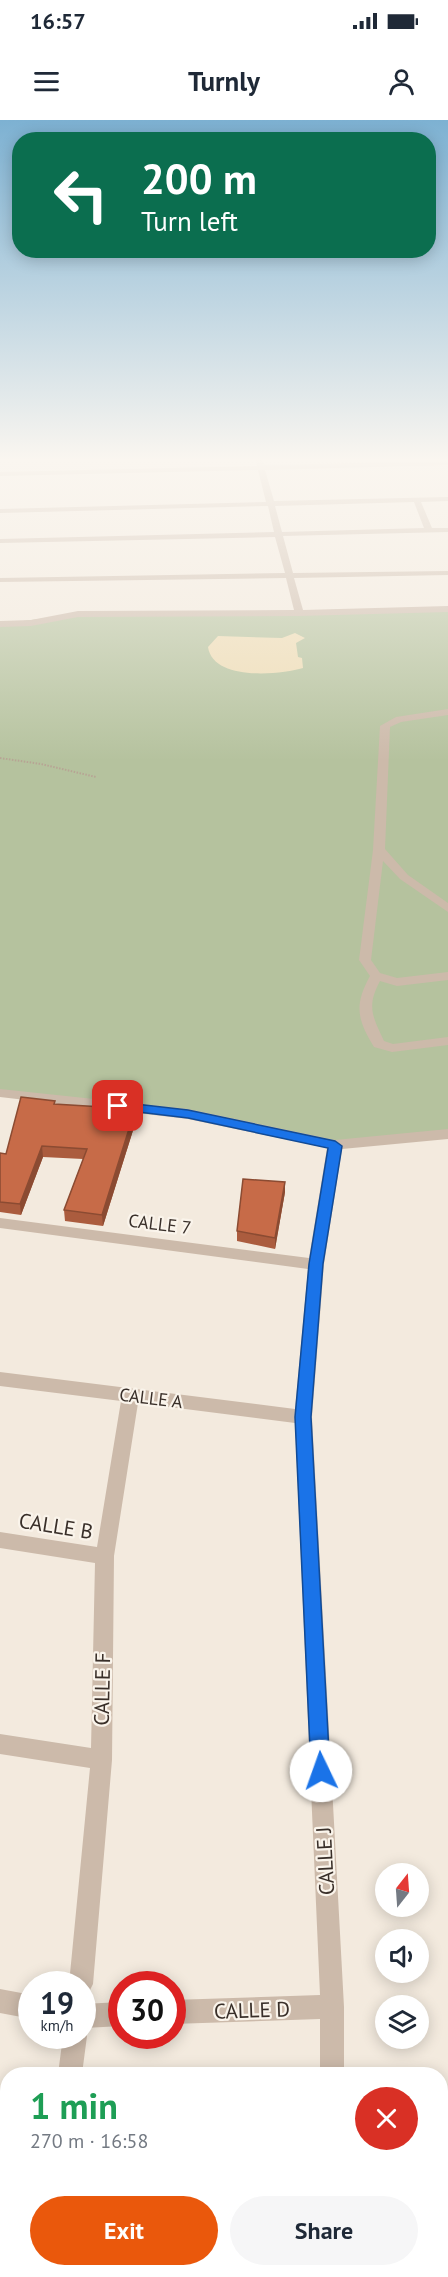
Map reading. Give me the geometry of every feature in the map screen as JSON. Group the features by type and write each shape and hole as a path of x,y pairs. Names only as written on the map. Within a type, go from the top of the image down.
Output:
{"street":[{"path":"285,560 299,613"},
{"path":"0,580 448,573"},
{"path":"0,624 31,623 78,614 299,613 448,609"},
{"path":"0,630 50,624 78,614"},
{"path":"448,712 399,719 385,726 379,850 364,960 376,976 397,982 448,975"},
{"path":"379,850 404,877 448,908"},
{"path":"376,976 364,997 364,1012 379,1044 392,1048 448,1041"},
{"path":"0,1093 188,1114 335,1146 448,1134"},
{"name":"CALLE J","path":"332,2067 332,2007 303,1417 316,1264 335,1146"},
{"name":"CALLE 7","path":"0,1223 316,1264"},
{"name":"CALLE A","path":"0,1379 303,1417"},
{"name":"CALLE F","path":"82,1971 101,1760 105,1556 131,1395"},
{"name":"CALLE B","path":"0,1540 105,1556"},
{"path":"0,1744 101,1760"},
{"path":"0,2001 18,2004"},
{"name":"CALLE D","path":"186,2012 332,2007"},
{"path":"71,2067 73,2049"}],"path":[{"path":"0,758 41,764 96,777"}],"green space":[{"path":"448,608 448,1134 335,1145 188,1114 0,1093 0,624 78,614"}],"sand":[{"path":"295,633 305,638 296,643 298,657 302,658 303,668 292,671 248,673 234,670 222,666 213,658 208,647 218,636 282,638"}],"building":[{"path":"21,1097 55,1101 54,1104 103,1107 134,1113 102,1215 64,1210 87,1149 42,1146 20,1204 0,1202 0,1153 6,1154"},
{"path":"243,1179 285,1182 275,1238 237,1231"}],"route":[{"path":"118,1106 188,1114 335,1146 316,1264 303,1417 321,1771"}]}
